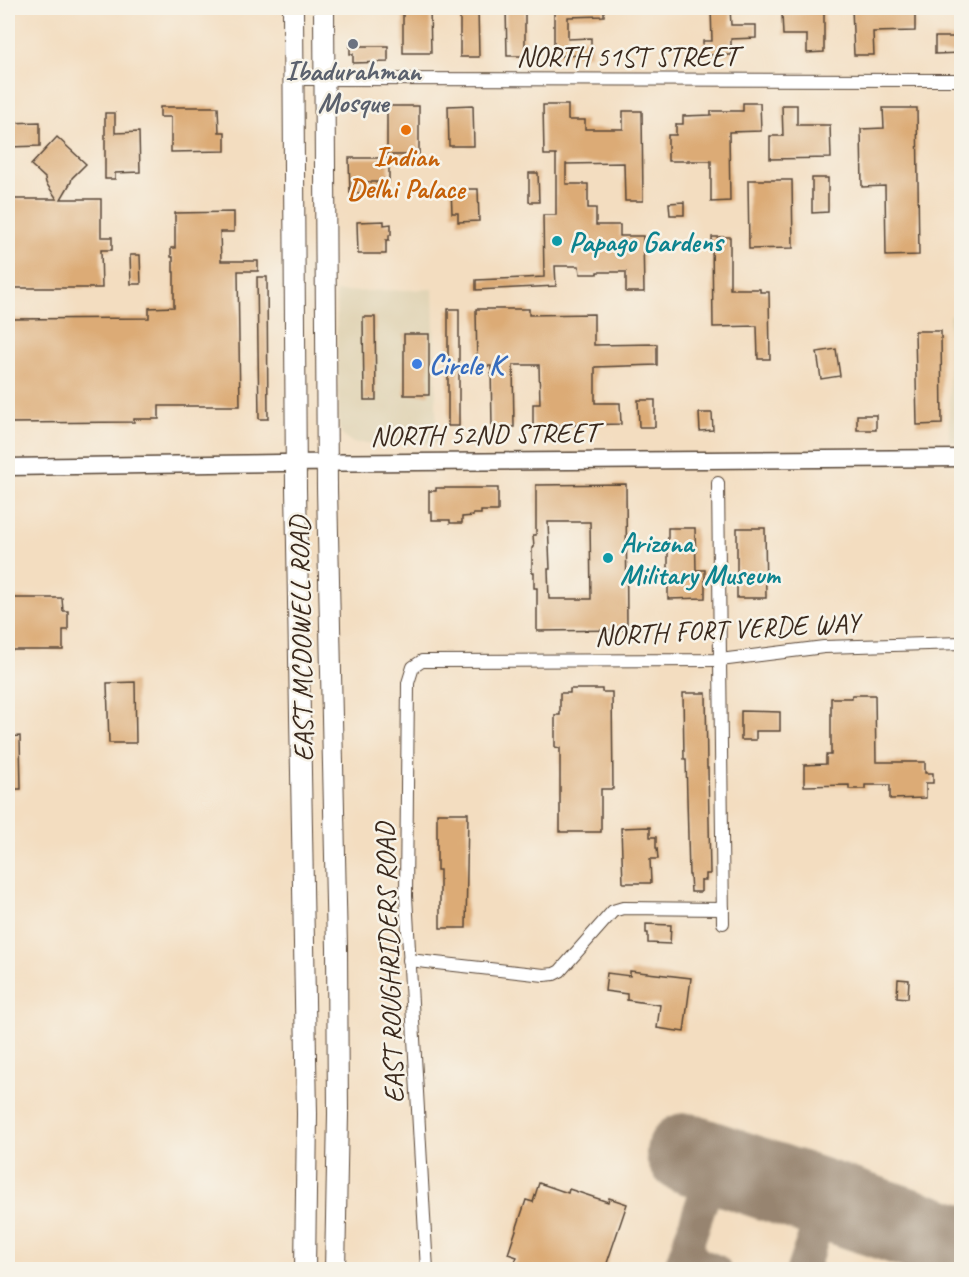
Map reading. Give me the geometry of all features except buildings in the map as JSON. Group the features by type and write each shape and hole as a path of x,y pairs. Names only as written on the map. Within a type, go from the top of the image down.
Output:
{"main road":[{"name":"EAST MCDOWELL ROAD","path":"293,8 296,463 307,1114 305,1269"},
{"name":"EAST MCDOWELL ROAD","path":"324,8 327,463 337,959 338,1114 335,1269"},
{"name":"NORTH 52ND STREET","path":"8,467 962,458"}],"street":[{"name":"NORTH 51ST STREET","path":"293,80 962,80"},
{"path":"718,483 723,923"},
{"name":"NORTH FORT VERDE WAY","path":"422,661 720,660 824,647 962,643"},
{"name":"EAST ROUGHRIDERS ROAD","path":"422,661 413,667 408,682 406,896 427,1269"},
{"path":"409,960 544,975 554,974 560,971 613,911 623,908 723,909"}],"shaded area":[{"path":"433,289 437,443 353,443 343,436 339,428 336,292"},
{"path":"961,314 961,442 949,442 949,315"}],"taxiway":[{"path":"679,1270 715,1163"},
{"path":"802,1270 826,1201"},
{"path":"929,1270 939,1239"},
{"path":"688,1243 693,1258 700,1264 715,1270"}],"runway":[{"path":"686,1153 962,1246"}],"place":[{"name":"Ibadurahman Mosque","path":"353,44"},
{"name":"Indian Delhi Palace","path":"406,130"},
{"name":"Papago Gardens","path":"557,241"},
{"name":"Circle K","path":"417,364"},
{"name":"Arizona Military Museum","path":"608,558"}]}
